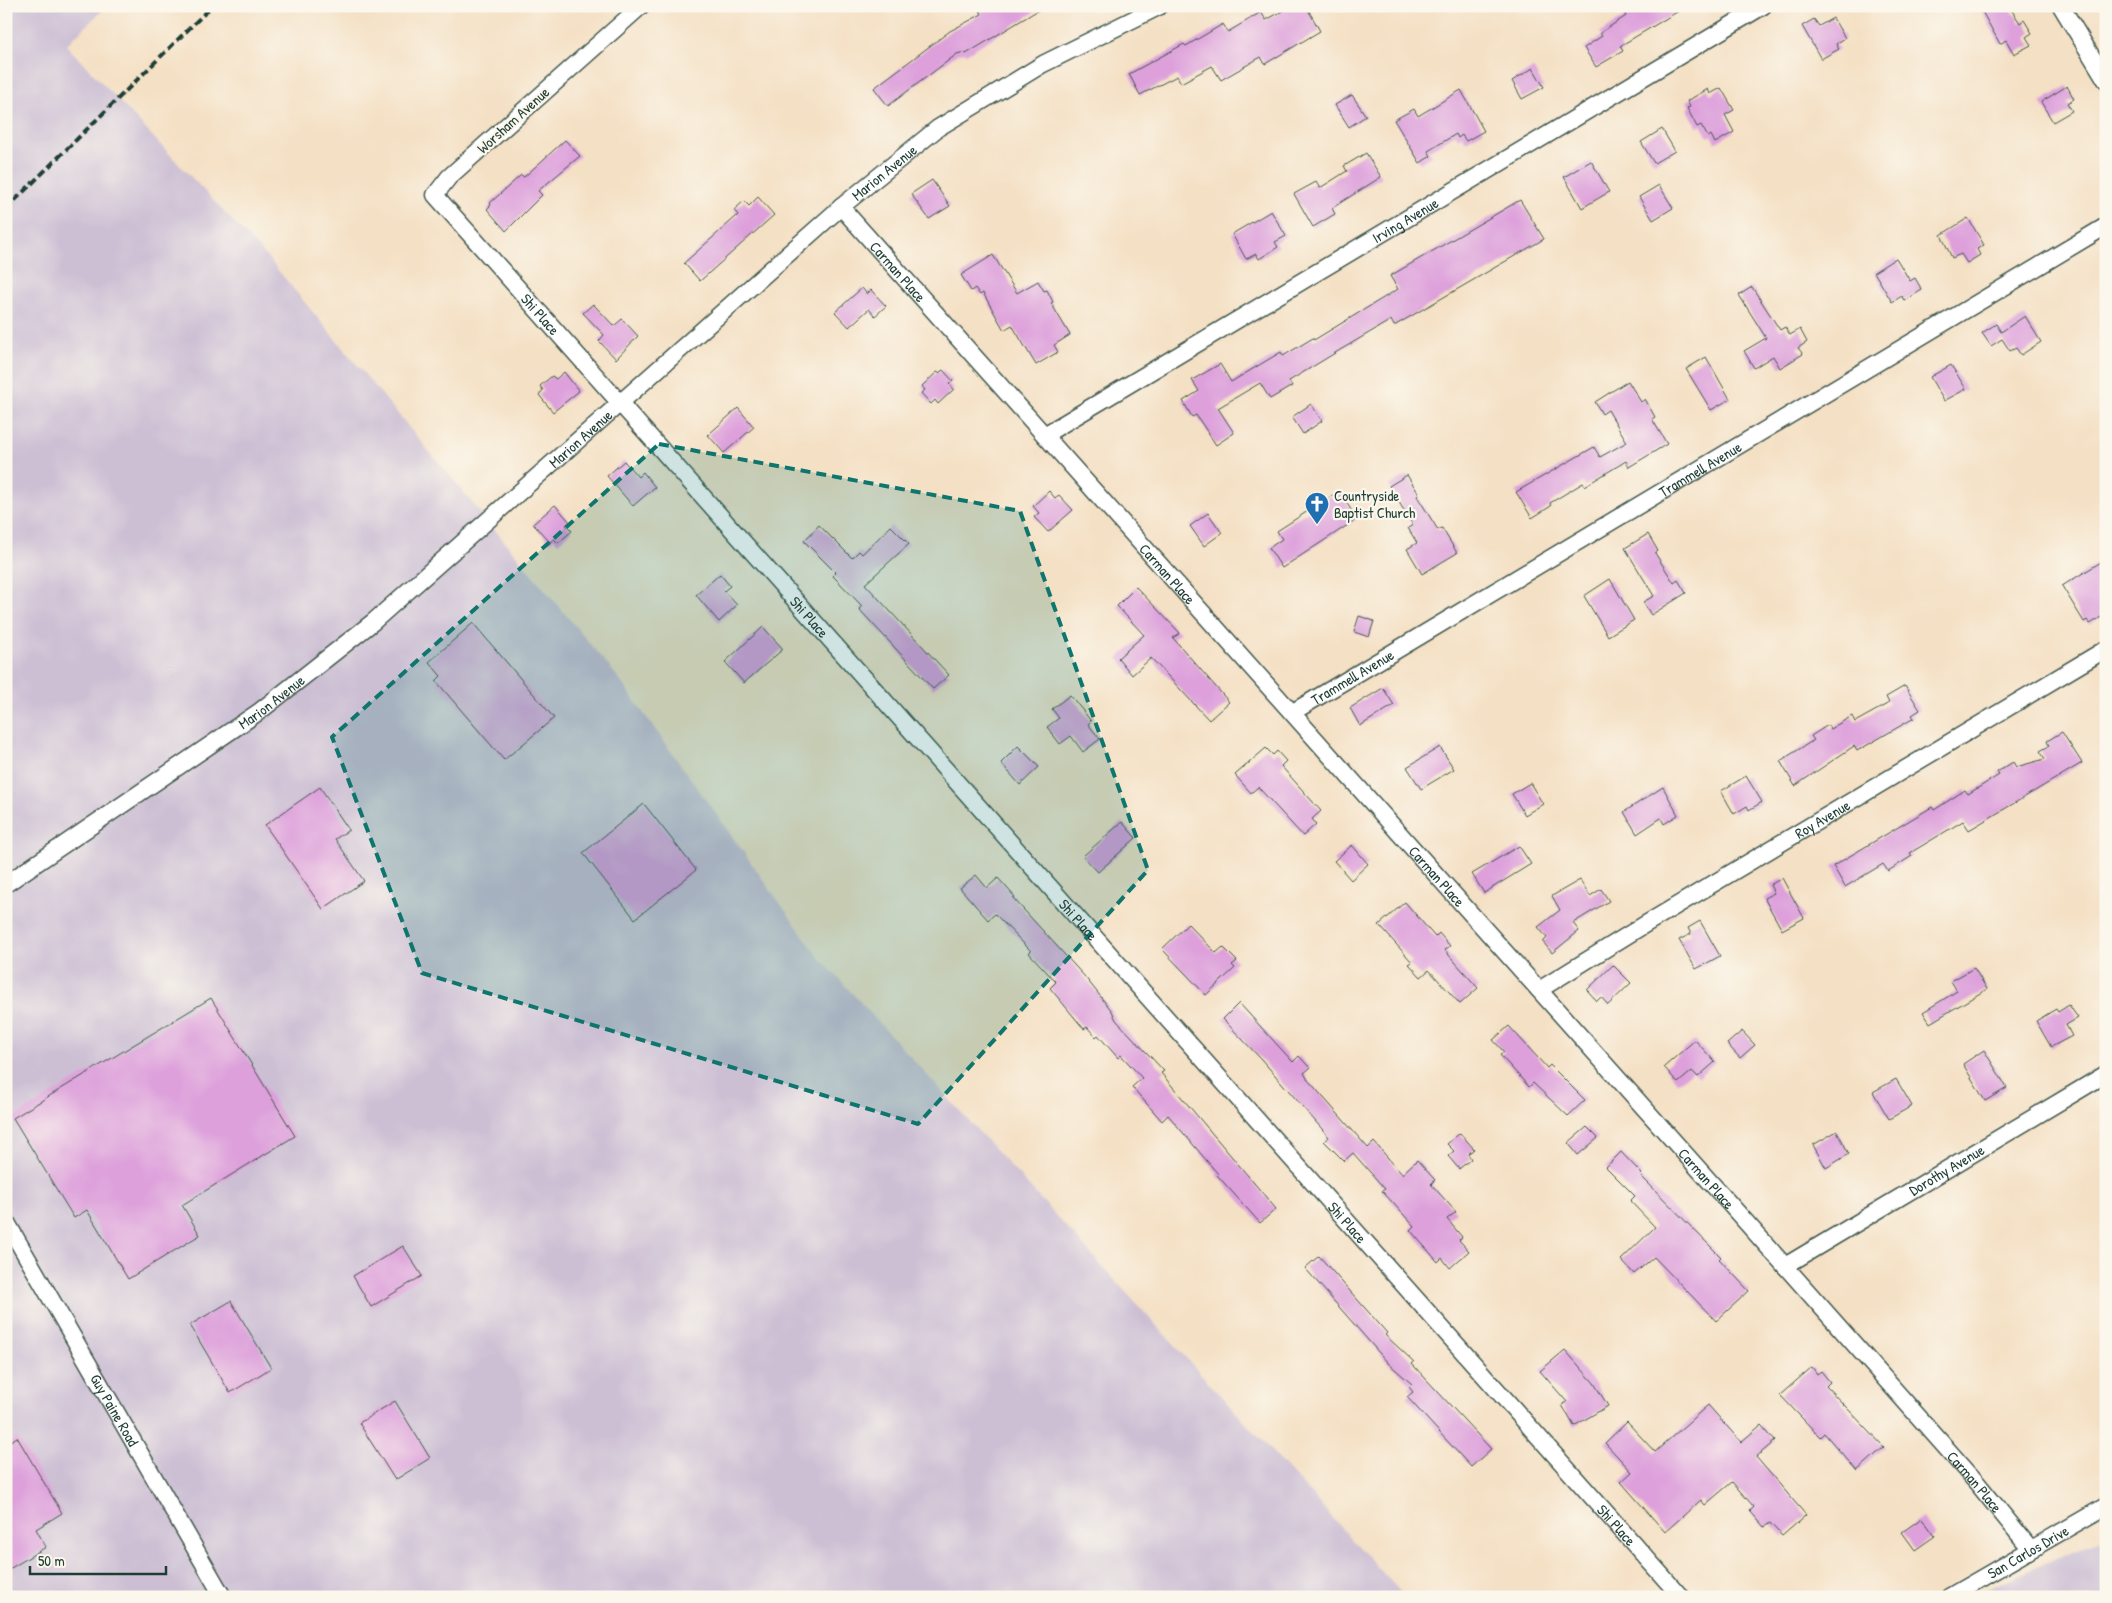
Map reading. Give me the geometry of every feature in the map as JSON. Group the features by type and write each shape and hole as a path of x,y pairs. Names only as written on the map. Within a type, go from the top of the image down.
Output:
{"street":[{"name":"Worsham Avenue","path":"477,242 435,195 449,177 641,6"},
{"name":"Marion Avenue","path":"6,884 196,756 305,677 380,615 841,207 938,128 1043,64 1119,24 1160,6"},
{"name":"Irving Avenue","path":"1046,434 1763,6"},
{"path":"2061,6 2106,80"},
{"name":"Carman Place","path":"841,207 1046,434 1785,1266 1978,1484 2030,1548"},
{"name":"Trammell Avenue","path":"1293,712 2106,226"},
{"name":"Shi Place","path":"477,242 1681,1597"},
{"name":"Roy Avenue","path":"1539,990 2106,649"},
{"name":"Dorothy Avenue","path":"1785,1266 2106,1074"},
{"name":"Guy Paine Road","path":"6,1221 222,1597"},
{"name":"San Carlos Drive","path":"1949,1597 2030,1548 2106,1506"}],"highlighted area":[{"path":"659,444 1020,511 1148,870 918,1124 422,973 332,737"}],"shaded area":[{"path":"6,6 107,6 66,45 266,256 616,675 818,956 1405,1597 6,1597"},
{"path":"2106,1540 2106,1597 1968,1597 2075,1550"}],"building":[{"path":"977,6 1045,6 966,54 964,52 957,54 888,106 874,88 950,31 982,14"},
{"path":"1292,6 1306,6 1320,31 1265,64 1261,57 1221,80 1212,66 1181,83 1177,76 1140,95 1129,74 1184,44 1186,46 1223,24 1228,32 1261,12 1266,20"},
{"path":"1620,6 1687,6 1620,46 1623,51 1596,67 1584,48 1602,36 1600,33 1626,16"},
{"path":"1979,6 2009,6 2020,23 2024,20 2032,33 2026,37 2031,45 2014,54 2006,40 2000,44"},
{"path":"1833,18 1845,38 1836,44 1839,49 1821,59 1802,26 1814,19 1819,26"},
{"path":"1533,68 1544,87 1522,99 1512,81"},
{"path":"2067,86 2074,99 2067,103 2072,111 2053,122 2041,102"},
{"path":"1721,88 1734,110 1725,115 1734,132 1715,143 1711,135 1708,137 1701,125 1697,127 1687,108 1690,107 1687,101 1708,89 1710,94"},
{"path":"1461,90 1484,131 1466,141 1462,135 1458,138 1456,134 1428,151 1431,156 1420,163 1394,120 1414,109 1418,116"},
{"path":"1352,95 1366,116 1349,127 1335,105"},
{"path":"1662,129 1675,151 1654,163 1641,142"},
{"path":"565,140 580,156 538,191 542,195 506,231 487,209 491,205 490,203 521,175 524,177"},
{"path":"1366,153 1381,177 1332,208 1335,214 1313,227 1294,194 1316,182 1320,188 1347,171 1344,166"},
{"path":"1591,161 1609,192 1582,208 1564,177"},
{"path":"932,180 950,206 929,219 911,194"},
{"path":"1659,185 1673,208 1653,220 1639,197"},
{"path":"758,197 774,215 700,281 684,263 738,215 734,210 744,201 749,206"},
{"path":"1520,200 1544,239 1394,326 1391,320 1289,381 1292,386 1270,399 1260,383 1218,408 1234,433 1216,445 1196,415 1192,417 1183,401 1199,391 1192,380 1220,364 1231,382 1281,352 1283,356 1313,338 1314,340 1398,289 1390,276"},
{"path":"1271,211 1286,236 1275,242 1278,247 1259,259 1256,254 1246,259 1232,234"},
{"path":"1968,218 1984,245 1977,249 1980,255 1967,263 1961,254 1952,258 1941,235"},
{"path":"993,255 1017,293 1038,281 1044,291 1047,290 1053,302 1051,303 1070,335 1054,345 1058,352 1036,365 1012,325 1004,330 983,293 980,295 975,288 971,291 961,275"},
{"path":"1896,258 1910,281 1915,278 1922,290 1904,301 1902,296 1892,302 1874,272"},
{"path":"1752,287 1780,330 1785,327 1790,335 1800,329 1807,342 1798,348 1803,354 1780,368 1773,356 1754,368 1744,351 1766,338 1739,295"},
{"path":"862,288 867,294 871,290 886,306 875,316 869,309 849,327 835,312"},
{"path":"593,304 614,326 622,319 638,336 616,359 599,341 604,335 583,313"},
{"path":"2025,316 2041,342 2021,355 2016,348 2010,351 2002,339 1991,346 1982,333 1996,324 2001,332"},
{"path":"1706,357 1730,399 1711,410 1686,369"},
{"path":"1951,365 1966,389 1944,401 1930,377"},
{"path":"943,370 953,381 949,384 954,389 938,404 935,400 931,404 921,393 925,390 922,386 937,372 939,373"},
{"path":"564,372 579,391 553,412 539,395 543,390 540,386 552,376 556,379"},
{"path":"1628,381 1641,402 1645,399 1655,417 1652,419 1667,444 1629,467 1626,461 1585,486 1583,483 1550,503 1551,506 1532,518 1516,492 1594,447 1600,457 1627,442 1608,410 1602,414 1595,402"},
{"path":"1311,404 1322,421 1303,434 1292,417"},
{"path":"738,408 754,427 724,453 708,435"},
{"path":"624,461 638,477 643,472 655,487 633,506 607,476"},
{"path":"1407,475 1419,494 1417,496 1438,530 1442,528 1457,553 1422,574 1407,549 1417,543 1408,528 1413,525 1389,486"},
{"path":"1049,491 1055,498 1059,495 1073,510 1048,532 1034,517 1039,513 1033,506"},
{"name":"Countryside Baptist Church","path":"1339,491 1357,519 1282,568 1269,548 1282,539 1277,531"},
{"path":"555,505 570,522 566,525 572,531 558,543 554,539 550,542 533,524"},
{"path":"1208,513 1222,533 1204,546 1190,526"},
{"path":"819,525 852,558 859,551 862,554 891,526 909,544 865,584 949,675 933,689 859,609 862,606 833,576 836,573 804,541"},
{"path":"1648,534 1658,551 1655,553 1674,583 1678,580 1686,593 1651,615 1643,602 1654,596 1625,548"},
{"path":"2106,559 2106,614 2090,624 2087,620 2084,622 2062,586"},
{"path":"720,574 730,586 724,591 737,605 719,622 696,595"},
{"path":"1610,579 1634,620 1608,636 1584,596"},
{"path":"1136,587 1180,633 1173,638 1229,702 1209,720 1151,658 1132,675 1118,658 1144,635 1117,606"},
{"path":"1359,616 1374,621 1369,637 1354,632"},
{"path":"473,623 554,718 504,760 436,681 441,676 429,662"},
{"path":"763,627 783,649 744,683 725,662"},
{"path":"1905,686 1920,710 1912,715 1914,718 1857,751 1854,746 1795,786 1780,761 1814,740 1811,736 1828,725 1830,729 1852,716 1855,722 1889,703 1886,697"},
{"path":"1383,688 1394,705 1360,726 1350,708"},
{"path":"1070,695 1091,721 1088,724 1100,739 1083,752 1071,736 1060,744 1047,727 1059,718 1052,709"},
{"path":"2062,732 2082,763 1969,830 1963,821 1910,853 1912,856 1888,871 1883,864 1845,887 1833,866 1932,807 1934,810 1965,790 1968,794 1999,775 1997,772 2013,762 2016,767 2045,759 2040,751 2049,746 2047,741"},
{"path":"1018,746 1039,767 1020,785 1001,763"},
{"path":"1440,747 1454,769 1421,789 1407,767"},
{"path":"1266,748 1273,755 1277,751 1286,761 1281,766 1321,811 1312,819 1316,824 1303,836 1258,787 1251,793 1235,775"},
{"path":"1746,776 1762,802 1749,810 1747,806 1734,814 1721,791"},
{"path":"1530,783 1543,804 1525,815 1512,794"},
{"path":"320,787 349,830 335,839 364,881 323,909 265,825"},
{"path":"1663,787 1678,815 1664,824 1661,818 1637,834 1624,812"},
{"path":"644,804 696,870 635,919 583,853"},
{"path":"1122,822 1136,838 1098,872 1083,856"},
{"path":"1352,845 1368,864 1351,880 1334,861"},
{"path":"1519,846 1531,864 1484,893 1472,874"},
{"path":"976,875 987,888 998,878 1015,897 1013,898 1085,977 1112,1011 1116,1020 1164,1071 1161,1073 1276,1209 1260,1223 1217,1175 1168,1115 1162,1121 1132,1087 1142,1078 1121,1055 1118,1058 1098,1035 1096,1037 1087,1027 1084,1029 1050,988 1056,982 1029,953 1031,951 995,914 988,920 960,888"},
{"path":"1782,878 1804,918 1782,930 1764,898 1774,893 1770,885"},
{"path":"1580,880 1590,896 1601,889 1609,901 1573,923 1579,931 1552,953 1543,942 1547,938 1538,927 1560,910 1552,896"},
{"path":"1405,902 1435,937 1439,933 1450,946 1445,950 1478,988 1460,1004 1429,970 1421,977 1409,964 1412,962 1379,925"},
{"path":"1700,921 1720,956 1696,969 1679,940 1691,934 1688,928"},
{"path":"1188,924 1216,953 1223,947 1237,961 1232,965 1235,968 1206,995 1162,949"},
{"path":"1613,965 1631,983 1608,1005 1601,997 1597,1001 1587,990"},
{"path":"1974,968 1987,989 1930,1023 1923,1012 1957,991 1951,981"},
{"path":"211,998 295,1136 182,1205 200,1235 128,1279 87,1210 74,1218 13,1118"},
{"path":"1239,1003 1293,1062 1299,1056 1310,1068 1304,1073 1308,1080 1368,1148 1374,1142 1402,1174 1417,1160 1435,1180 1431,1184 1456,1212 1447,1219 1462,1237 1459,1240 1469,1251 1450,1268 1442,1258 1438,1262 1410,1230 1414,1226 1382,1191 1385,1189 1353,1153 1344,1161 1324,1141 1329,1137 1261,1059 1223,1019"},
{"path":"2069,1005 2078,1018 2066,1025 2072,1036 2051,1047 2036,1021 2056,1009 2058,1012"},
{"path":"1509,1026 1547,1068 1550,1065 1585,1100 1568,1116 1533,1083 1529,1087 1500,1055 1504,1052 1493,1040"},
{"path":"1742,1031 1755,1045 1740,1058 1727,1044"},
{"path":"1695,1040 1715,1062 1698,1077 1692,1071 1678,1083 1664,1067"},
{"path":"1984,1050 2007,1088 1985,1101 1963,1064"},
{"path":"1896,1079 1912,1106 1889,1119 1873,1092"},
{"path":"1587,1127 1598,1138 1578,1155 1568,1143"},
{"path":"1837,1131 1849,1154 1826,1168 1813,1145"},
{"path":"1460,1133 1474,1149 1468,1154 1471,1159 1459,1169 1448,1156 1454,1151 1447,1144"},
{"path":"1621,1152 1642,1174 1640,1175 1721,1257 1719,1259 1749,1291 1716,1321 1654,1257 1634,1274 1621,1260 1655,1227 1630,1201 1635,1196 1606,1167"},
{"path":"403,1246 422,1276 371,1307 353,1276"},
{"path":"1319,1256 1387,1333 1385,1335 1414,1362 1412,1364 1491,1449 1471,1467 1407,1397 1413,1392 1409,1387 1412,1384 1388,1363 1305,1268"},
{"path":"231,1301 271,1368 230,1393 190,1325"},
{"path":"1565,1350 1594,1383 1608,1406 1574,1426 1562,1405 1567,1402 1540,1371"},
{"path":"1812,1367 1817,1374 1821,1371 1830,1382 1826,1386 1884,1447 1857,1471 1824,1433 1820,1437 1780,1395"},
{"path":"395,1401 430,1458 395,1480 359,1423"},
{"path":"1708,1405 1741,1442 1761,1425 1775,1441 1756,1457 1806,1515 1782,1536 1770,1523 1764,1527 1750,1511 1754,1507 1732,1482 1705,1505 1701,1500 1665,1532 1621,1482 1632,1472 1605,1443 1627,1422 1655,1452"},
{"path":"17,1437 62,1513 36,1529 46,1547 6,1571 6,1444"},
{"path":"1922,1518 1935,1536 1915,1550 1902,1532"}],"railway":[{"path":"6,209 212,6"}],"place":[{"name":"Countryside Baptist Church","path":"1317,525"}]}
